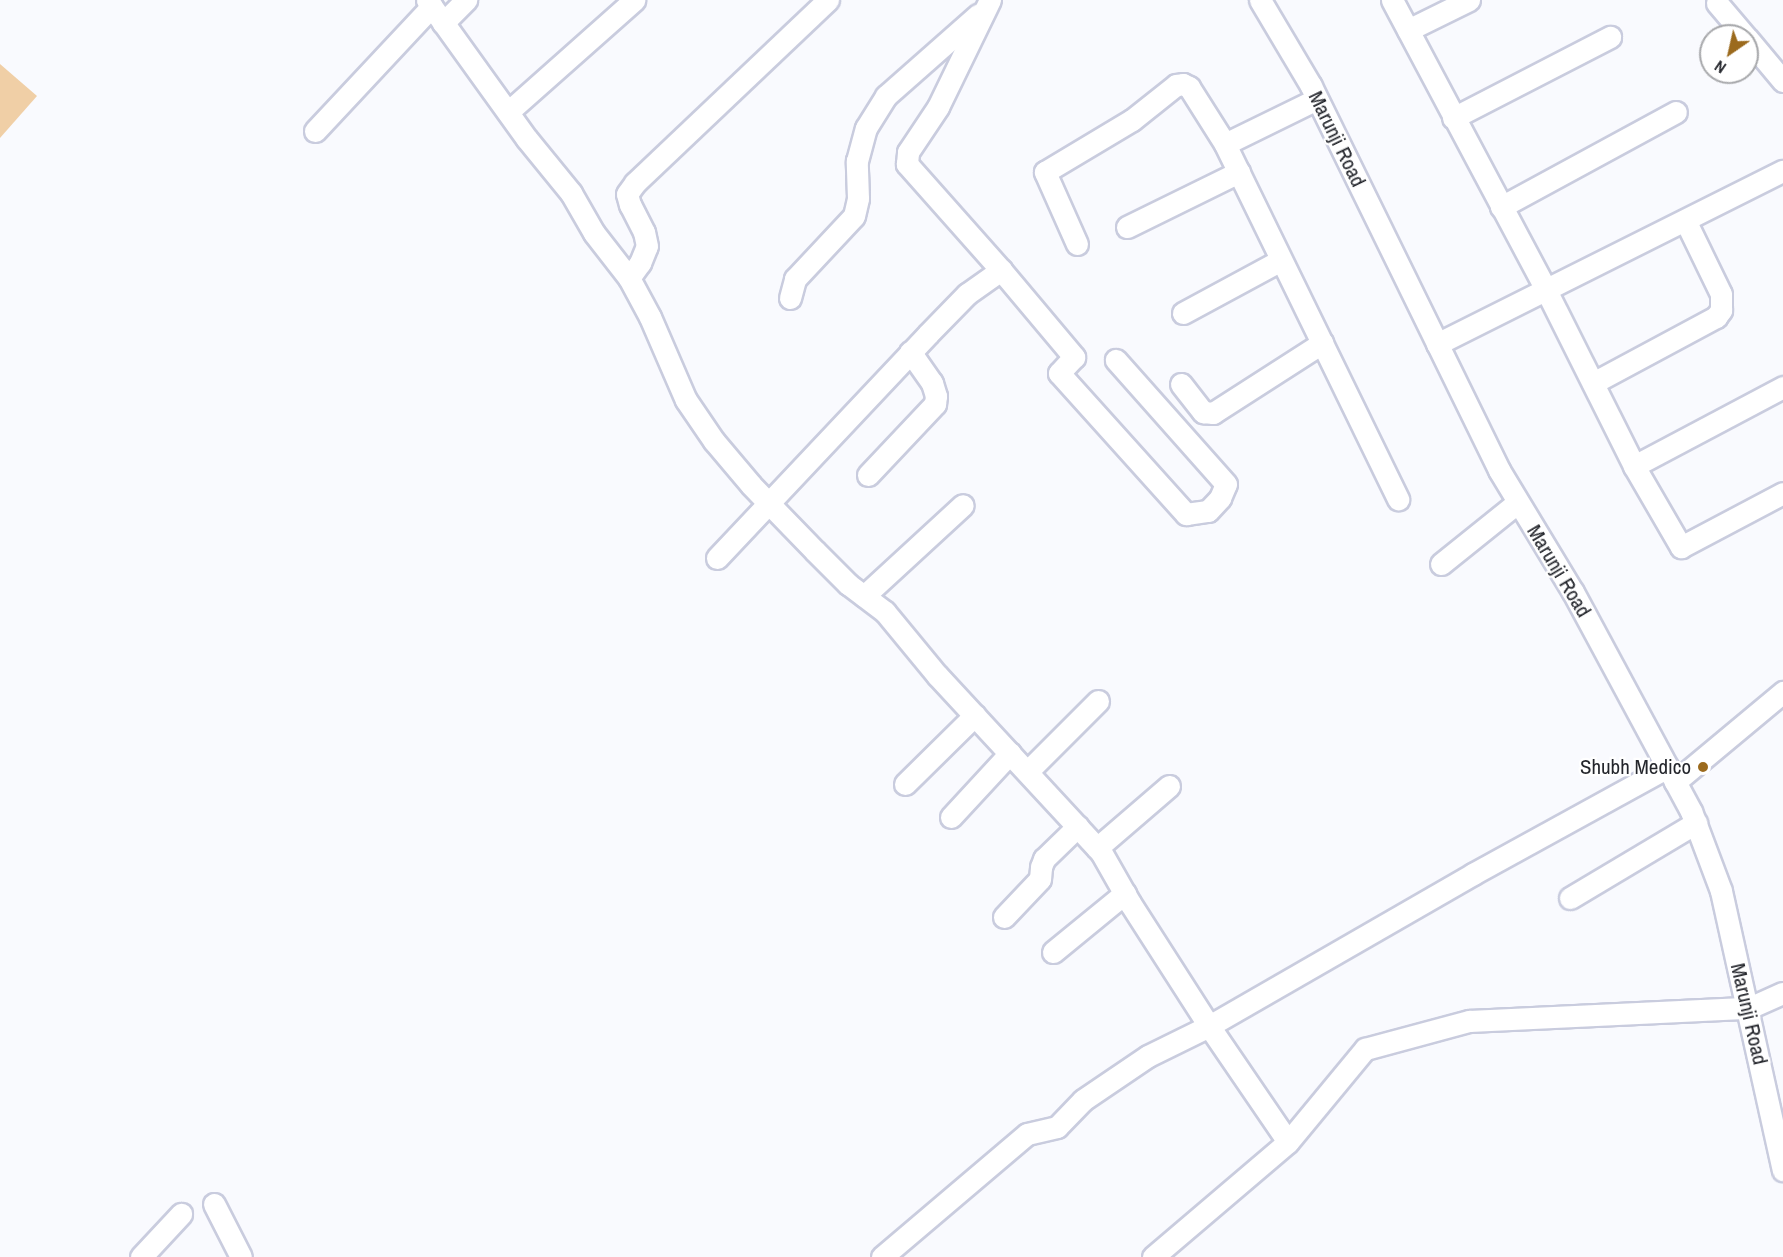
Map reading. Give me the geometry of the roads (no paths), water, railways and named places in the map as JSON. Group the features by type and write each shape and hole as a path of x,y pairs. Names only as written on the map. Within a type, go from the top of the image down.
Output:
{"street":[{"path":"315,131 434,10 466,0"},
{"path":"508,112 634,0"},
{"path":"629,279 640,263 647,246 644,232 630,206 627,194 828,0"},
{"name":"Marunji Road","path":"1260,0 1317,99 1517,503 1573,592 1672,774 1696,823 1721,891 1749,1008 1783,1170"},
{"path":"1392,0 1546,290 1634,466 1681,547 1783,493"},
{"path":"1408,30 1469,0"},
{"path":"1717,3 1735,24"},
{"path":"988,4 938,106 908,152 907,164 1074,357 1059,373 1186,514 1208,511 1220,498 1226,484 1116,360"},
{"path":"790,298 795,279 854,216 858,198 857,161 866,128 886,96 988,4"},
{"path":"434,10 508,112 571,193 594,233 629,279 650,317 686,400 714,441 768,502 848,584 885,612 909,644 1097,848 1209,1026 1288,1142"},
{"path":"1453,118 1610,37"},
{"path":"1759,48 1779,66"},
{"path":"1077,244 1045,172 1132,120 1176,85 1183,84 1189,87 1225,144 1398,499"},
{"path":"1225,144 1317,99"},
{"path":"1501,207 1676,112"},
{"path":"1437,344 1783,171"},
{"path":"1127,227 1239,172"},
{"path":"1593,383 1716,317 1720,310 1721,294 1685,220"},
{"path":"1183,313 1281,260"},
{"path":"717,558 910,352 968,294 1001,270"},
{"path":"1181,384 1203,412 1213,413 1322,343"},
{"path":"868,475 935,404 936,396 932,383 910,352"},
{"path":"1634,466 1783,387"},
{"path":"1441,564 1517,503"},
{"path":"864,596 963,505"},
{"path":"882,1257 1027,1134 1057,1127 1083,1100 1148,1056 1209,1026 1473,874 1672,774 1783,692"},
{"path":"1028,771 1098,701"},
{"path":"905,784 975,715"},
{"path":"951,817 1011,753"},
{"path":"1097,848 1169,786"},
{"path":"1570,898 1696,823"},
{"path":"1004,916 1040,879 1044,859 1078,826"},
{"path":"1053,952 1125,893"},
{"path":"1153,1257 1288,1142 1365,1049 1469,1021 1749,1008 1783,993"},
{"path":"213,1204 241,1257"},
{"path":"141,1257 181,1214"}],"place":[{"name":"Shubh Medico","path":"1703,767"}]}
